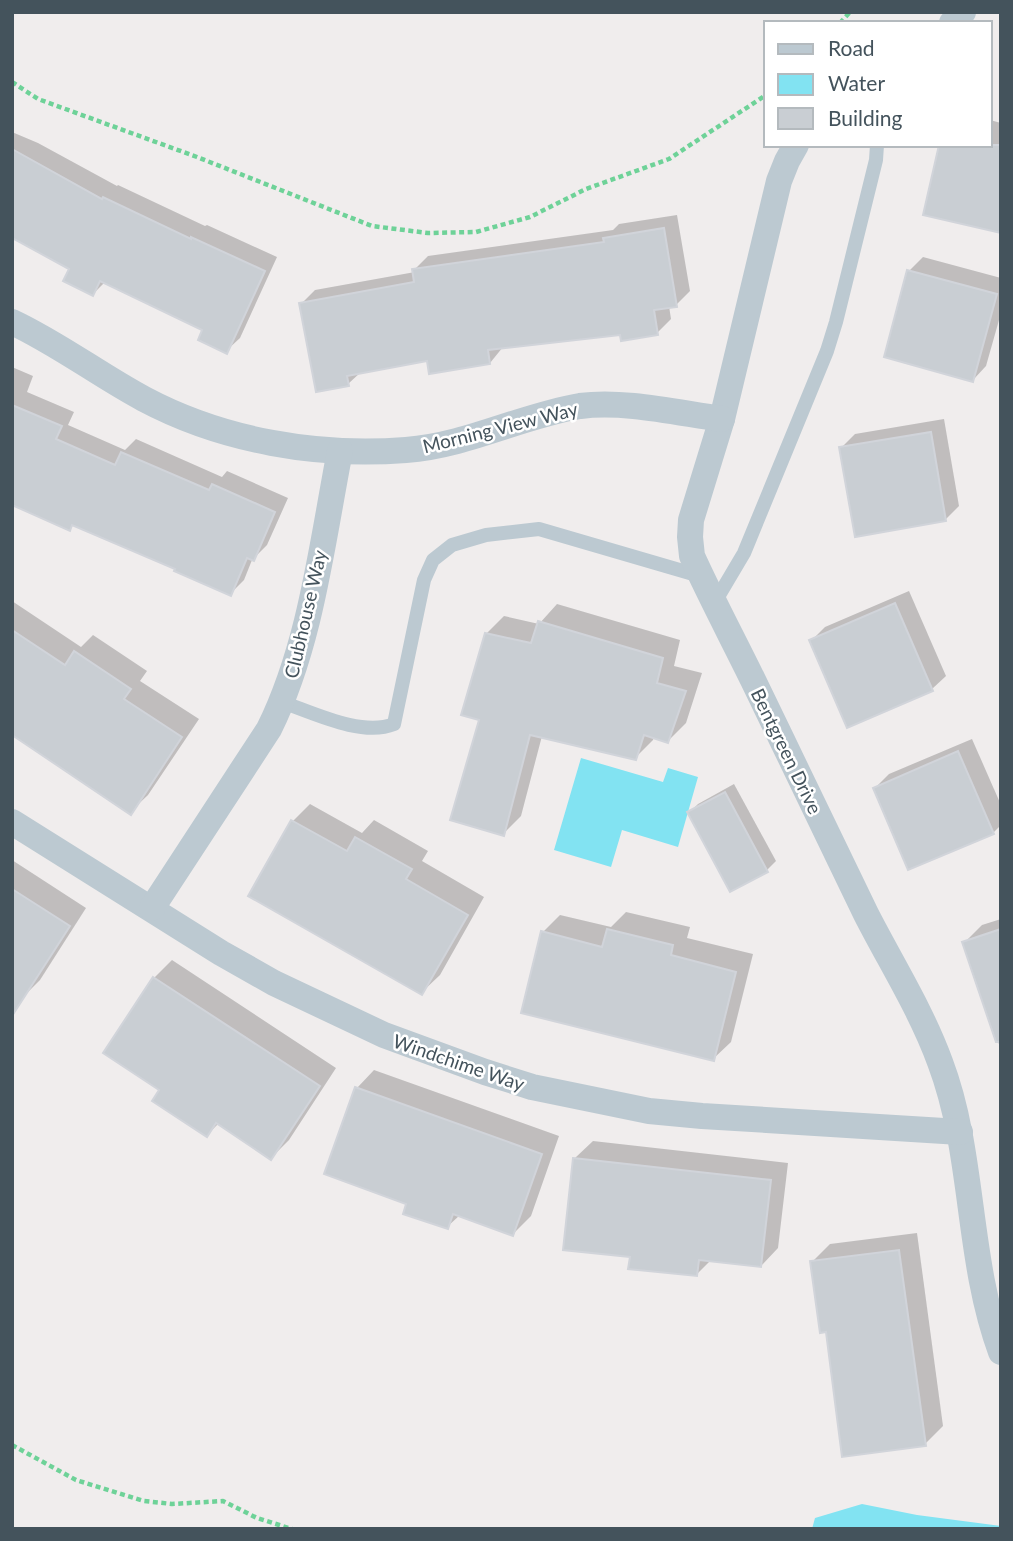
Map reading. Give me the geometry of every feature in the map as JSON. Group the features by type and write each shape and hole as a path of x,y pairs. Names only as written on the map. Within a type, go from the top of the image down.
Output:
{"street":[{"name":"Bentgreen Drive","path":"795,147 779,181 722,419 691,520 692,556 940,1061 960,1132 977,1258 988,1310 1001,1352"},
{"name":"Morning View Way","path":"12,322 73,355 124,388 182,417 254,439 340,451 408,450 446,444 477,437 555,411 583,406 614,405 722,419"},
{"name":"Clubhouse Way","path":"152,908 261,741 282,702 304,633 340,451"},
{"name":"Windchime Way","path":"12,822 221,953 335,1014 434,1055 532,1087 597,1102 702,1116 960,1132"}],"lane":[{"path":"715,602 744,553 827,351 876,160 877,147"},
{"path":"282,702 340,723 381,730 394,724 424,580 433,560 452,545 486,535 539,529 702,576"}],"path":[{"path":"12,82 38,99 197,157 372,226 428,233 476,232 530,217 586,189 669,159 764,95"},
{"path":"12,1445 76,1480 144,1501 172,1504 223,1502 257,1518 292,1529"}],"water":[{"path":"581,758 663,782 668,768 698,777 678,847 622,830 611,867 554,850"},
{"path":"862,1504 917,1515 1001,1526 1001,1529 812,1529 815,1518"}],"building":[{"path":"1001,145 1001,233 923,215 939,147"},
{"path":"12,149 102,199 103,197 265,271 227,354 198,340 202,330 100,281 93,296 63,281 69,269 12,238"},
{"path":"664,228 677,307 654,310 658,335 621,341 620,335 488,350 490,364 429,374 427,361 347,376 349,386 316,392 299,303 414,282 412,269 604,242 603,238"},
{"path":"907,270 997,294 973,382 884,357"},
{"path":"12,405 62,426 56,439 115,465 121,452 209,490 212,484 275,512 254,561 247,558 231,596 72,525 70,531 12,505"},
{"path":"931,432 946,521 855,537 839,447"},
{"path":"895,603 933,691 847,728 809,640"},
{"path":"538,621 663,658 657,683 686,691 668,743 644,735 636,760 530,735 504,836 450,820 479,720 461,715 485,633 531,643"},
{"path":"12,630 65,665 74,651 131,689 124,699 182,737 131,815 12,735"},
{"path":"958,751 994,834 908,870 873,788"},
{"path":"725,792 768,872 730,892 687,812"},
{"path":"291,820 347,851 355,837 412,869 406,879 468,915 422,995 248,896"},
{"path":"12,889 70,926 12,1016"},
{"path":"607,929 673,945 671,955 736,972 714,1061 521,1013 541,931 602,947"},
{"path":"1001,929 1001,1042 996,1042 962,942"},
{"path":"153,977 320,1086 271,1160 216,1123 207,1137 152,1101 159,1090 103,1053"},
{"path":"355,1087 542,1154 513,1236 453,1214 448,1229 403,1214 406,1204 324,1174"},
{"path":"573,1158 771,1180 761,1267 699,1260 697,1276 628,1269 630,1257 563,1250"},
{"path":"899,1250 926,1446 842,1457 826,1332 820,1333 810,1261"}]}
